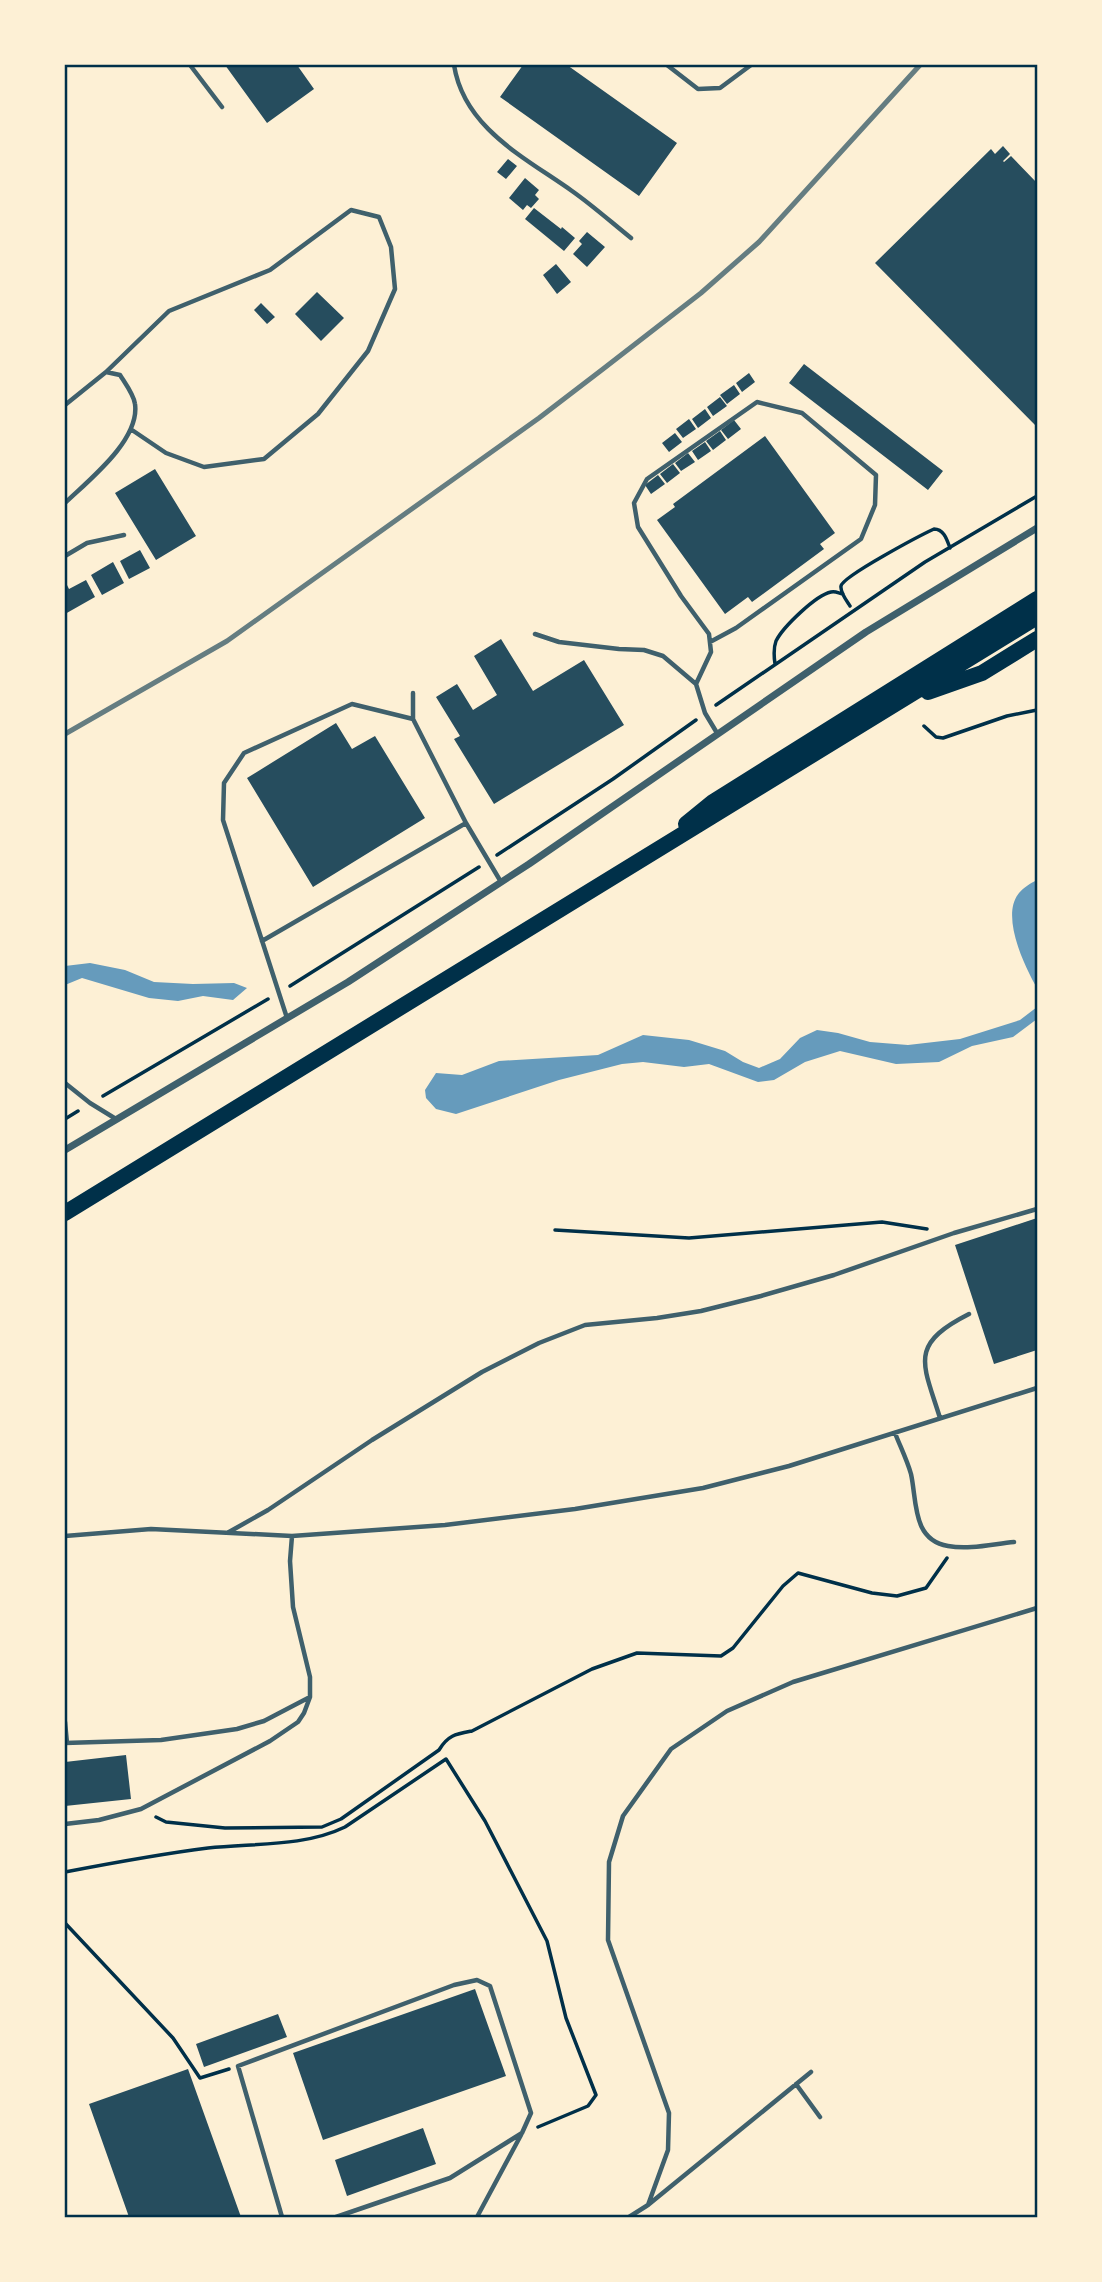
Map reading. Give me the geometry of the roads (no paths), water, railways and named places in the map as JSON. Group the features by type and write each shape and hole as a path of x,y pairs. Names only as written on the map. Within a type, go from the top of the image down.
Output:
{"highway":[{"path":"667,845 687,822 713,802 1037,599"},
{"path":"65,1213 1037,617"},
{"path":"903,701 982,673 1037,639"}],"street":[{"path":"65,1150 348,982 501,882 866,632 1037,528"}],"lane":[{"path":"190,65 222,107"},
{"path":"454,65 464,98 489,132 581,198 631,238"},
{"path":"667,65 698,89 720,88 751,65"},
{"path":"65,405 106,372 169,311 270,270 351,210 379,218 391,247 395,289 368,351 318,414 264,459 204,467 166,453 132,430"},
{"path":"65,503 102,467 132,430 135,403 121,375 106,372"},
{"path":"696,684 711,652 709,634 681,596 638,527 634,503 647,479 758,402 802,413 876,475 875,505 861,539 736,628 710,642"},
{"path":"65,556 87,542 124,535"},
{"path":"535,634 559,642 644,650 663,656 696,684 705,713 717,733"},
{"path":"413,693 413,719 466,823 501,882"},
{"path":"287,1018 223,820 224,783 244,752 352,704 413,719"},
{"path":"262,940 466,823"},
{"path":"65,1083 117,1120"},
{"path":"229,1533 482,1372 539,1343 585,1325 690,1312 761,1296 1037,1209"},
{"path":"941,1419 923,1362 931,1340 948,1325 969,1314"},
{"path":"65,1535 151,1529 292,1536 445,1525 575,1509 703,1488 789,1466 1037,1388"},
{"path":"895,1433 911,1473 919,1521 922,1530 930,1539 946,1546 1014,1542"},
{"path":"65,1824 108,1818 141,1809 289,1729 304,1713 310,1697 310,1677 293,1608 290,1561 292,1536"},
{"path":"648,2205 668,2150 669,2113 608,1940 608,1863 623,1816 671,1749 727,1711 793,1682 1037,1608"},
{"path":"65,1723 66,1743 160,1740 237,1729 264,1721 310,1697"},
{"path":"282,2217 238,2066 454,1984 478,1980 490,1986 531,2113 478,2217"},
{"path":"629,2217 648,2205 811,2072"},
{"path":"796,2084 820,2117"},
{"path":"335,2217 450,2178 522,2133"}],"water":[{"path":"1037,880 1037,988 1016,941 1012,915 1019,893"},
{"path":"90,963 125,970 154,982 234,983 247,988 233,1000 203,996 178,1001 149,998 82,978 65,985 65,966"},
{"path":"1037,1007 1037,1019 1013,1037 972,1046 939,1062 896,1064 840,1051 805,1062 774,1080 758,1082 709,1064 684,1067 643,1062 622,1064 559,1080 456,1114 436,1109 426,1098 425,1090 436,1073 462,1075 499,1061 598,1055 643,1035 689,1040 725,1051 759,1068 780,1059 800,1038 817,1030 870,1042 908,1045 960,1039 1020,1020"}],"railway":[{"path":"65,734 227,641 539,418 701,293 759,242 920,65"}]}
